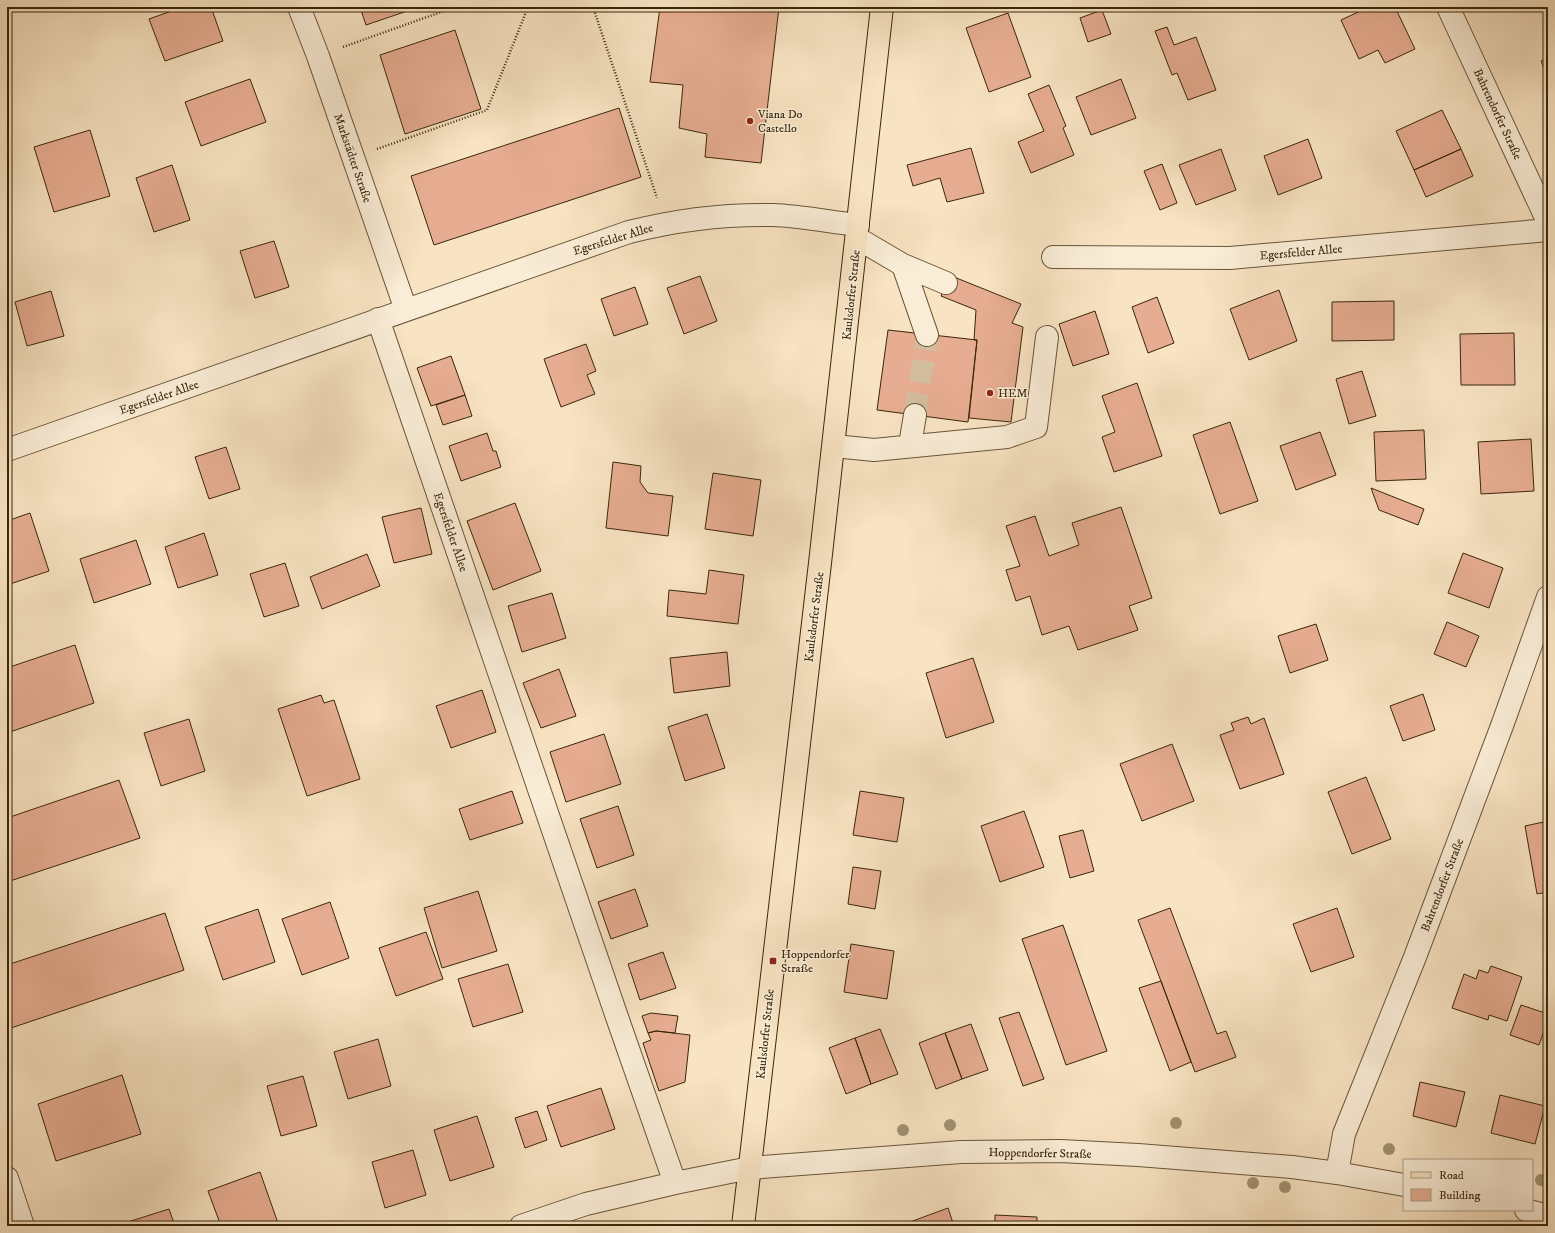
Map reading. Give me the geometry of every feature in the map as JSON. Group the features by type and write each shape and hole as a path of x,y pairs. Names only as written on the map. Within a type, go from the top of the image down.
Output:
{"main road":[{"name":"Kaulsdorfer Straße","path":"743,1226 834,446 882,7"}],"street":[{"name":"Markstädter Straße","path":"299,7 318,56 406,310"},
{"name":"Bahrendorfer Straße","path":"1448,7 1548,222"},
{"name":"Egersfelder Allee","path":"7,450 629,232 665,223 728,216 774,215 858,232"},
{"name":"Egersfelder Allee","path":"1053,257 1230,258 1548,230"},
{"path":"858,232 903,265 946,283"},
{"path":"903,265 927,335"},
{"name":"Egersfelder Allee","path":"378,319 675,1183"},
{"path":"834,446 874,450 910,445 1007,437 1036,427 1047,337"},
{"path":"910,445 915,415"},
{"name":"Bahrendorfer Straße","path":"1337,1173 1344,1134 1415,957 1548,597"},
{"name":"Hoppendorfer Straße","path":"521,1226 586,1204 675,1183 750,1168 961,1152 1060,1152 1138,1155 1292,1167 1337,1173 1403,1185"},
{"path":"7,1178 23,1226"},
{"path":"1530,1211 1548,1216"}],"path":[{"path":"318,56 455,7"},
{"path":"353,158 486,110 528,7"},
{"path":"593,7 665,223"}],"building":[{"path":"183,7 211,7 223,41 165,61 149,19"},
{"path":"360,7 419,7 366,25"},
{"path":"660,7 779,7 761,163 705,157 707,134 679,128 683,85 650,82"},
{"path":"1369,7 1395,7 1415,49 1385,63 1378,50 1359,59 1341,20"},
{"path":"1102,10 1111,34 1088,42 1080,18"},
{"path":"1008,13 1031,77 989,92 966,28"},
{"path":"1167,27 1174,45 1196,37 1216,90 1188,100 1177,73 1172,75 1155,31"},
{"path":"455,30 481,109 405,134 380,55"},
{"path":"1548,58 1548,78 1541,61"},
{"path":"250,79 266,122 201,146 185,102"},
{"path":"1121,79 1136,118 1091,135 1076,97"},
{"path":"1049,85 1066,126 1063,128 1074,155 1031,173 1018,142 1044,131 1028,94"},
{"path":"619,108 641,177 434,245 411,176"},
{"path":"1442,110 1461,149 1414,170 1396,131"},
{"path":"1548,111 1548,126 1543,113"},
{"path":"90,130 110,196 54,212 34,147"},
{"path":"1308,139 1322,178 1278,195 1264,156"},
{"path":"971,148 984,193 947,202 940,178 913,186 907,165"},
{"path":"1221,149 1236,190 1196,205 1179,165"},
{"path":"1461,149 1473,176 1426,197 1414,170"},
{"path":"1162,164 1177,203 1160,210 1144,171"},
{"path":"172,165 190,220 154,232 136,178"},
{"path":"274,241 289,287 255,298 240,251"},
{"path":"949,275 1021,304 1012,323 1023,327 1011,422 969,418 977,340 974,340 976,310 941,296"},
{"path":"700,276 717,321 684,334 667,288"},
{"path":"635,287 648,324 614,336 601,299"},
{"path":"1279,290 1297,341 1249,360 1230,309"},
{"path":"51,291 64,336 27,346 15,302"},
{"path":"1157,297 1174,343 1148,353 1132,307"},
{"path":"1394,301 1394,340 1332,341 1332,302"},
{"path":"1095,311 1109,354 1073,366 1059,324"},
{"path":"888,330 977,340 968,422 877,410"},
{"path":"1514,333 1515,385 1461,385 1460,334"},
{"path":"586,344 596,371 587,375 595,394 561,407 544,359"},
{"path":"451,356 465,395 431,406 417,368"},
{"path":"1362,371 1376,416 1349,424 1336,379"},
{"path":"1137,383 1162,456 1114,472 1102,437 1115,432 1102,396"},
{"path":"465,395 472,416 443,425 436,405"},
{"path":"1230,422 1258,501 1220,514 1193,435"},
{"path":"1424,430 1426,479 1376,481 1374,432"},
{"path":"1320,432 1336,475 1296,490 1280,446"},
{"path":"487,433 493,451 496,451 501,467 461,481 449,446"},
{"path":"1531,439 1534,491 1481,494 1478,442"},
{"path":"226,447 240,489 209,499 195,457"},
{"path":"613,462 641,466 640,482 648,493 673,496 668,536 606,528"},
{"path":"713,473 761,480 753,536 705,529"},
{"path":"1371,488 1424,509 1418,525 1379,510"},
{"path":"515,503 541,571 493,590 467,521"},
{"path":"1121,507 1152,598 1129,606 1138,630 1078,650 1069,626 1042,635 1030,596 1016,601 1006,570 1020,566 1006,526 1035,516 1049,556 1079,545 1072,523"},
{"path":"421,508 432,554 394,563 382,517"},
{"path":"30,513 49,571 7,585 7,521"},
{"path":"204,533 218,575 178,588 165,547"},
{"path":"136,540 151,584 94,603 80,559"},
{"path":"1463,553 1503,568 1489,608 1448,593"},
{"path":"367,554 380,586 322,609 310,577"},
{"path":"285,563 299,606 264,617 250,574"},
{"path":"709,570 744,575 738,624 667,616 669,590 706,594"},
{"path":"552,593 566,638 522,652 508,606"},
{"path":"1447,622 1479,636 1466,667 1434,654"},
{"path":"1316,624 1328,660 1290,673 1278,636"},
{"path":"75,645 94,703 7,733 7,668"},
{"path":"727,652 730,686 674,693 670,658"},
{"path":"973,658 994,722 946,738 926,673"},
{"path":"559,669 576,716 541,728 523,683"},
{"path":"482,690 496,732 451,748 436,706"},
{"path":"1423,694 1435,730 1403,741 1390,706"},
{"path":"321,695 324,703 334,700 360,779 307,796 278,709"},
{"path":"707,714 725,768 685,781 668,727"},
{"path":"1248,717 1251,724 1264,718 1284,774 1240,789 1220,735 1234,730 1231,723"},
{"path":"189,719 205,771 161,786 144,733"},
{"path":"604,734 621,784 566,802 550,752"},
{"path":"1172,744 1194,801 1142,821 1120,764"},
{"path":"1366,777 1391,839 1352,854 1328,792"},
{"path":"119,780 140,838 7,882 7,818"},
{"path":"512,791 523,823 470,840 459,809"},
{"path":"860,791 904,798 897,842 853,835"},
{"path":"618,806 634,855 597,868 580,819"},
{"path":"1024,811 1044,867 1000,882 981,826"},
{"path":"1548,821 1548,892 1537,894 1525,826"},
{"path":"1083,830 1094,871 1070,878 1059,836"},
{"path":"853,867 881,871 875,909 848,904"},
{"path":"635,889 648,926 611,939 598,902"},
{"path":"478,891 497,951 442,968 424,908"},
{"path":"330,902 349,958 302,975 282,919"},
{"path":"1170,908 1217,1034 1226,1031 1236,1057 1195,1072 1138,920"},
{"path":"1337,908 1354,957 1311,972 1293,924"},
{"path":"258,909 275,962 223,980 205,927"},
{"path":"165,913 184,970 11,1028 7,1016 7,965"},
{"path":"1063,925 1107,1051 1066,1065 1022,939"},
{"path":"426,932 443,979 396,996 379,948"},
{"path":"851,944 894,951 887,999 844,992"},
{"path":"663,952 676,988 640,1000 628,964"},
{"path":"508,964 523,1012 473,1027 458,979"},
{"path":"1491,966 1522,977 1507,1021 1489,1015 1488,1020 1452,1008 1464,974 1476,979 1479,970 1488,973"},
{"path":"1161,981 1191,1062 1170,1071 1139,988"},
{"path":"1521,1005 1548,1014 1548,1020 1539,1045 1510,1035"},
{"path":"1019,1012 1044,1079 1023,1086 999,1018"},
{"path":"651,1013 678,1016 675,1033 656,1031 648,1033 642,1016"},
{"path":"971,1024 988,1070 962,1079 945,1033"},
{"path":"880,1029 898,1074 871,1084 855,1038"},
{"path":"656,1031 690,1035 685,1082 659,1091 643,1043 651,1040 648,1033"},
{"path":"945,1033 962,1079 936,1089 919,1043"},
{"path":"855,1038 871,1084 846,1094 829,1048"},
{"path":"378,1039 391,1086 348,1099 334,1052"},
{"path":"122,1075 141,1134 56,1161 38,1104"},
{"path":"303,1076 317,1126 281,1136 267,1086"},
{"path":"1420,1082 1465,1092 1456,1127 1413,1116"},
{"path":"601,1088 615,1129 561,1147 547,1106"},
{"path":"1500,1095 1545,1106 1535,1144 1491,1133"},
{"path":"537,1111 547,1140 525,1148 515,1118"},
{"path":"477,1116 494,1167 450,1181 434,1130"},
{"path":"413,1150 426,1195 385,1208 372,1162"},
{"path":"260,1172 279,1226 221,1226 208,1191"},
{"path":"948,1208 954,1226 912,1226 910,1222"},
{"path":"169,1209 175,1226 115,1226"},
{"path":"995,1215 1037,1217 1037,1226 995,1226"},
{"path":"1135,1222 1169,1224 1169,1226 1135,1226"}],"tunnel":[{"path":"915,415 927,335"}],"place":[{"name":"Viana Do Castello","path":"750,121"},
{"name":"HEM","path":"990,393"},
{"name":"Hoppendorfer Straße","path":"773,961"}]}
